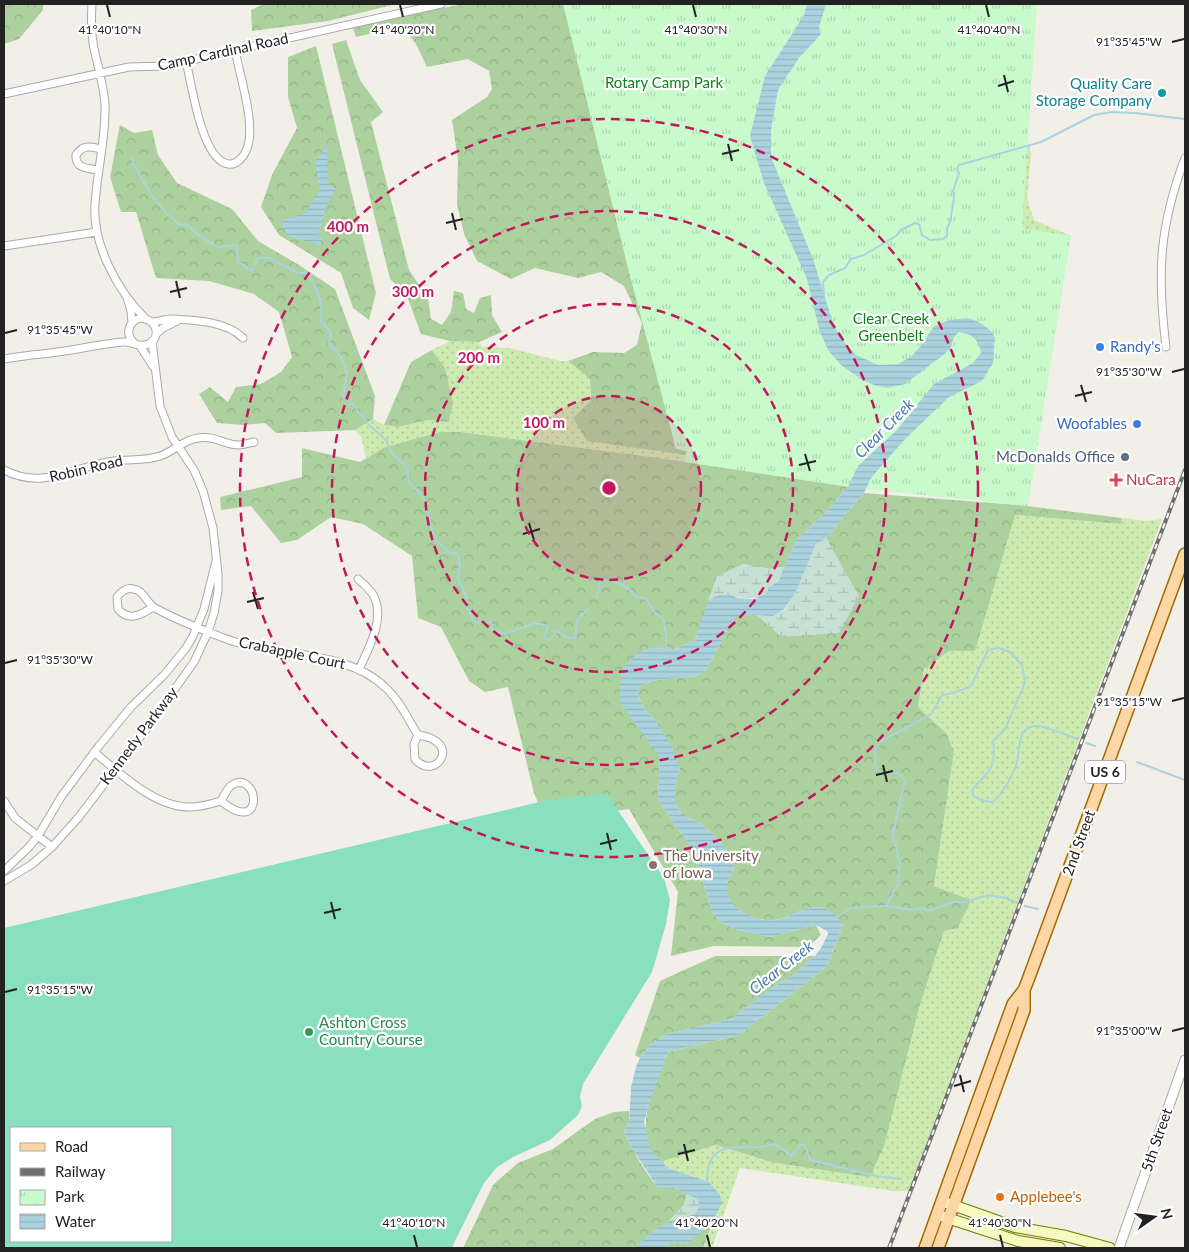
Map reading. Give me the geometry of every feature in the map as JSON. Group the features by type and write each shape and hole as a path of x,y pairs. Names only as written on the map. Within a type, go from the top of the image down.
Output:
{"main road":[{"name":"2nd Street","path":"938,1248 949,1219 949,1203 1024,1010 1024,990 1185,554"},
{"name":"2nd Street","path":"926,1248 938,1215 949,1203"},
{"path":"949,1203 1016,1227 1066,1236 1110,1248"},
{"path":"938,1215 1018,1241 1060,1248"}],"street":[{"path":"92,4 92,34 105,105 95,205 97,232 112,274 126,297 131,311 129,336 137,344"},
{"name":"Camp Cardinal Road","path":"4,94 92,76 99,72 129,67 165,66 441,4"},
{"path":"186,61 206,140 221,161 228,164 234,163 242,159 250,140 250,128 235,50"},
{"path":"100,170 81,166 77,163 76,154 84,147 102,149"},
{"path":"1166,347 1161,304 1160,267 1162,240 1169,204 1185,158"},
{"path":"4,246 97,232"},
{"path":"126,297 156,327 154,338"},
{"path":"112,342 140,318 202,322 230,328 243,338"},
{"path":"4,359 112,342 147,345 162,328 177,321"},
{"name":"Kennedy Parkway","path":"4,881 31,865 52,847 78,818 147,728 194,662 208,632 214,613 218,591 218,574 213,528 203,491 194,470 177,446 160,406 155,369 154,338"},
{"name":"Kennedy Parkway","path":"137,344 155,369"},
{"name":"Robin Road","path":"4,470 29,479 44,479 62,476 95,464 152,458 162,455 187,441 201,437 216,438 238,445 254,442"},
{"name":"Kennedy Parkway","path":"4,871 38,836 66,790 94,752 131,707 176,660 193,636 209,591 216,559"},
{"path":"358,579 372,593 377,611 374,634 359,669"},
{"path":"133,588 142,594 153,607 135,617 127,616 118,609 117,597 126,589 133,588"},
{"name":"Crabapple Court","path":"153,607 208,632 260,649 334,661 359,669 378,681 393,696 418,735"},
{"path":"418,735 435,739 440,744 442,753 441,759 437,764 424,767 415,760 414,744 418,735"},
{"path":"94,752 152,796 168,804 190,807 221,801 232,785 238,783 250,788 255,799 249,810 243,812 236,812 221,801"},
{"path":"4,801 15,818 52,847"},
{"name":"5th Street","path":"1119,1248 1185,1060"}],"green space":[{"path":"4,4 43,4 43,10 19,39 4,44"},
{"path":"264,4 396,4 328,21 252,31 251,10"},
{"name":"Rotary Camp Park","path":"465,4 807,4 852,478 587,441 573,418 591,401 590,379 568,361 593,352 624,353 637,345 642,323 624,286 601,272 578,278 535,268 511,279 477,261 464,234 457,204 458,160 452,120 487,97 492,89 489,71 468,59 427,67 416,44 402,26 356,37 353,28 424,11"},
{"name":"Clear Creek Greenbelt","path":"563,4 1037,4 1022,228 1071,236 1028,506 866,489 685,462 686,451 676,449 628,268"},
{"path":"346,40 360,80 383,112 371,122 409,270 428,298 431,319 442,325 451,312 454,291 463,293 466,309 474,313 480,298 491,295 492,315 502,332 479,342 450,341 421,334 407,296 390,279 332,44"},
{"path":"316,46 376,293 369,320 353,308 341,273 279,235 261,207 272,175 297,128 288,97 288,57"},
{"path":"120,125 134,133 152,130 158,155 177,183 232,209 258,241 335,289 375,396 373,419 355,430 276,433 265,423 243,425 217,423 199,394 210,387 228,402 236,387 261,384 281,372 292,357 279,312 254,294 209,281 156,278 136,212 121,212 110,177"},
{"path":"1030,143 1031,156 1027,198 1034,220 1071,236 1065,271 1017,237 1018,165"},
{"path":"450,341 479,342 482,347 510,348 560,361 568,361 590,379 591,401 677,453 852,478 848,487 674,460 460,432 383,448 366,458 361,436 355,430 373,419 382,424 396,427 428,420 449,422 445,368 432,350"},
{"path":"432,350 445,368 453,403 449,422 428,420 397,427 384,425 411,362"},
{"path":"440,432 460,432 674,460 848,487 829,509 796,541 785,566 770,569 743,564 698,631 695,641 672,650 655,647 621,671 660,758 658,800 690,846 700,871 711,910 719,921 735,929 770,937 816,925 821,935 808,947 714,946 671,956 678,892 629,809 4,932 539,805 534,793 508,687 485,692 469,681 441,627 418,618 412,556 363,524 331,517 297,540 281,543 251,506 221,510 220,497 302,477 302,448 360,462 383,448"},
{"path":"864,493 1019,505 1122,518 1121,524 1015,515 975,651 949,651 924,669 918,707 946,733 954,751 934,886 971,900 958,928 944,931 919,1008 884,1146 870,1177 771,1162 716,1145 660,1162 651,1151 646,1138 646,1123 652,1093 668,1052 739,1035 827,966 843,925 828,910 820,907 806,909 780,919 766,920 749,916 735,907 727,893 727,885 735,867 726,849 713,834 699,822 683,816 675,802 675,787 680,768 656,721 645,710 637,693 641,685 657,680 696,676 706,670 729,626 737,616 757,615 782,637 858,596 826,538"},
{"path":"1015,515 1121,524 1122,518 1145,521 1162,519 911,1187 909,1191 893,1191 740,1168 712,1248 703,1248 722,1203 709,1182 668,1168 660,1162 716,1145 771,1162 919,1008 944,931 958,927 971,900 934,886 954,751 946,733 918,707 924,669 949,651"},
{"path":"826,538 859,596 839,633 781,637 757,615 773,615 785,609 795,594 816,544"},
{"path":"743,564 770,569 785,566 776,582 757,597 741,598 731,595 729,592 708,601 717,576"},
{"name":"Ashton Cross Country Course","path":"606,793 664,878 670,900 666,924 652,972 583,1084 580,1097 582,1106 578,1115 550,1140 513,1157 497,1167 484,1183 452,1248 4,1248 4,928 548,800"},
{"path":"715,956 815,956 792,976 775,986 731,1019 664,1035 650,1045 640,1058 635,1055 660,981"},
{"path":"629,1111 629,1122 624,1131 635,1154 648,1174 658,1188 675,1188 687,1193 684,1205 667,1223 654,1231 636,1248 463,1248 493,1185 518,1163 553,1149 595,1119 614,1112"},
{"path":"687,1193 697,1199 699,1205 696,1213 667,1223 684,1205"},
{"path":"713,1222 703,1248 664,1248 670,1243 701,1231"}],"water":[{"path":"807,4 826,4 819,27 821,34 799,58 778,90 771,130 771,157 813,259 834,326 845,343 856,355 878,365 898,364 911,357 934,326 950,320 967,318 982,324 992,332 995,338 993,363 982,381 949,397 905,439 871,478 864,493 826,538 816,544 795,594 784,609 773,616 737,616 729,626 706,670 696,676 657,680 641,685 637,693 645,710 656,721 671,746 680,768 675,787 675,802 683,816 699,822 713,834 726,849 735,867 727,885 728,893 736,907 742,912 758,919 774,920 806,909 819,907 831,912 843,925 827,966 739,1035 668,1052 644,1122 651,1151 668,1168 709,1182 720,1195 722,1203 713,1222 687,1244 670,1243 664,1248 636,1248 650,1234 664,1224 696,1213 699,1205 697,1199 675,1188 658,1188 633,1150 624,1131 629,1122 631,1087 640,1058 650,1045 664,1035 731,1019 775,986 792,976 815,956 828,934 827,931 816,925 770,937 735,929 719,921 711,910 700,871 690,846 658,800 660,758 620,702 621,671 636,654 647,649 655,647 672,650 695,641 708,601 714,597 726,594 728,591 731,595 738,598 754,599 766,593 778,581 796,541 829,509 848,487 858,466 897,430 934,384 973,363 981,353 979,344 974,338 959,332 954,337 950,349 942,356 905,384 888,388 874,385 861,379 841,365 828,350 820,332 807,279 764,183 750,136 765,76 804,15"},
{"path":"327,146 328,183 336,189 327,203 318,236 323,238 320,245 287,236 281,221 305,213 320,190 315,161"}],"waterway":[{"path":"824,296 823,282 829,275 845,268 851,259 864,255 896,236 901,230 915,223 919,224 922,235 930,240 943,239 947,236 954,198 953,191 959,173 957,169 959,165 1041,142 1094,115 1112,112 1135,113 1185,119"},
{"path":"131,158 157,203 180,225 186,224 201,237 218,247 237,245 238,262 252,271 258,258 269,258 296,272 309,274 321,302 321,321 331,333 329,343 342,358 347,374 343,397 352,403 368,424 386,440 393,455 406,466 409,482 424,498 434,538 448,551 458,555 460,566 458,578 467,598 466,608 476,623 491,622 492,629 505,634 535,623 548,626 544,638 550,640 557,631 567,638 575,638 577,620 588,609"},
{"path":"597,599 600,582 607,579 627,588 636,597 645,598 655,613 663,618 666,650"},
{"path":"836,918 851,908 886,906 898,884 900,863 893,834 905,780 898,773 882,773 876,768 875,751 880,742 931,714 942,695 971,686 988,650 999,648 1010,652 1022,665 1025,683 1005,729 993,741 994,755 992,766 972,791 974,797 993,802 1000,794 1016,766 1022,735 1030,727 1046,728 1078,739"},
{"path":"1086,743 1095,746"},
{"path":"1137,762 1185,780"},
{"path":"887,906 912,910 921,908 929,911 953,902 966,902 988,895 1006,898 1017,903"},
{"path":"1025,906 1038,909"},
{"path":"707,1182 708,1169 716,1153 728,1148 761,1147 774,1144 792,1156 800,1145 805,1145 810,1160 876,1176 901,1179"}],"railway":[{"path":"889,1248 1185,470"}],"place":[{"name":"Quality Care Storage Company","path":"1162,93"},
{"name":"Randy's","path":"1100,347"},
{"name":"Woofables","path":"1137,424"},
{"name":"McDonalds Office","path":"1125,457"},
{"name":"NuCara","path":"1116,480"},
{"name":"The University of Iowa","path":"653,865"},
{"name":"Ashton Cross Country Course","path":"309,1032"},
{"name":"Applebee's","path":"1000,1197"}],"water label":[{"name":"Clear Creek","path":"884,428"},
{"name":"Clear Creek","path":"781,967"}]}
